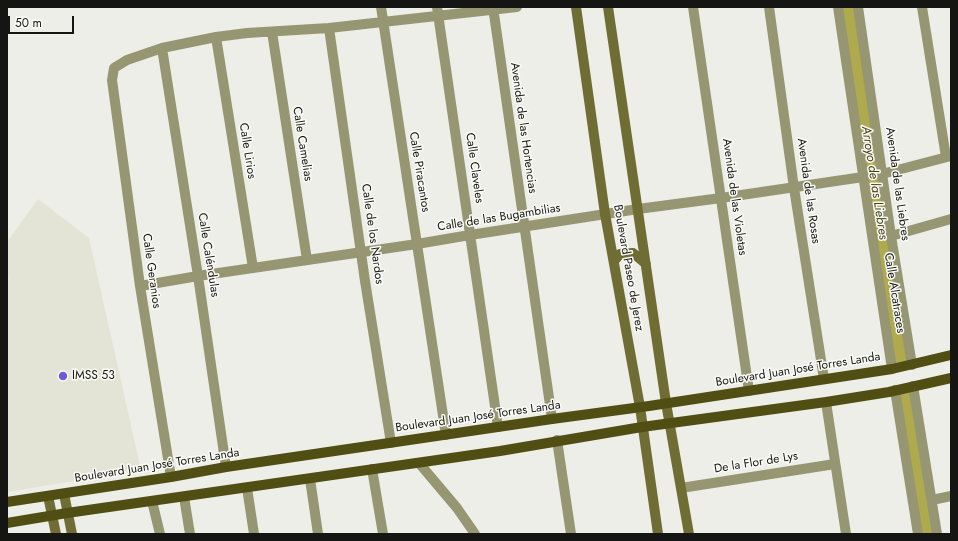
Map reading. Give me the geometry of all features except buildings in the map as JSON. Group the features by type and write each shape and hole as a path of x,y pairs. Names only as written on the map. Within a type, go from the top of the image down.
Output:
{"main road":[{"name":"Boulevard Paseo de Jerez","path":"576,7 605,214 640,407 658,534"},
{"name":"Boulevard Paseo de Jerez","path":"608,7 666,403 689,534"},
{"path":"614,261 620,254 633,253 646,264"},
{"name":"Boulevard Juan José Torres Landa","path":"7,502 226,467 892,369 951,355"},
{"path":"7,523 67,513 419,463 642,427 826,402 895,390 951,378"},
{"path":"64,494 72,534"},
{"path":"48,496 56,534"}],"street":[{"name":"Calle Piracantos","path":"381,7 446,435"},
{"path":"162,48 216,37 247,33 330,28 384,22 438,11 517,7"},
{"name":"Avenida de las Violetas","path":"693,7 750,391"},
{"name":"Avenida de las Rosas","path":"768,7 794,188 824,379"},
{"name":"Calle Alcatraces","path":"838,7 892,369"},
{"name":"Avenida de las Liebres","path":"858,7 891,236 912,365"},
{"path":"882,174 948,157 922,7"},
{"name":"Avenida de las Hortencias","path":"493,8 552,419"},
{"name":"Calle Claveles","path":"438,11 498,427"},
{"name":"Calle de los Nardos","path":"330,28 369,308 391,443"},
{"name":"Calle Camelias","path":"272,32 307,260"},
{"name":"Calle Lirios","path":"216,37 252,268"},
{"name":"Calle Geranios","path":"162,48 127,60 114,68 112,80 140,286 171,477"},
{"name":"Calle Caléndulas","path":"162,48 226,467"},
{"name":"Calle de las Bugambilias","path":"140,286 638,209 863,177"},
{"path":"891,236 951,219"},
{"path":"913,386 937,534"},
{"path":"895,390 918,534"},
{"path":"826,402 846,534"},
{"path":"557,440 571,534"},
{"path":"419,463 457,508 475,534"},
{"name":"De la Flor de Lys","path":"681,488 835,464"},
{"path":"372,469 384,534"},
{"path":"310,479 318,534"},
{"path":"247,488 254,534"},
{"path":"932,500 951,496"},
{"path":"184,497 190,534"},
{"path":"152,501 160,534"}],"shaded area":[{"name":"IMSS 53","path":"38,199 89,238 141,470 7,492 7,282 9,278 7,277 7,242"}],"waterway":[{"name":"Arroyo de las Liebres","path":"847,7 901,358"},
{"name":"Arroyo de las Liebres","path":"907,397 928,534"}],"place":[{"name":"IMSS 53","path":"63,376"}]}
